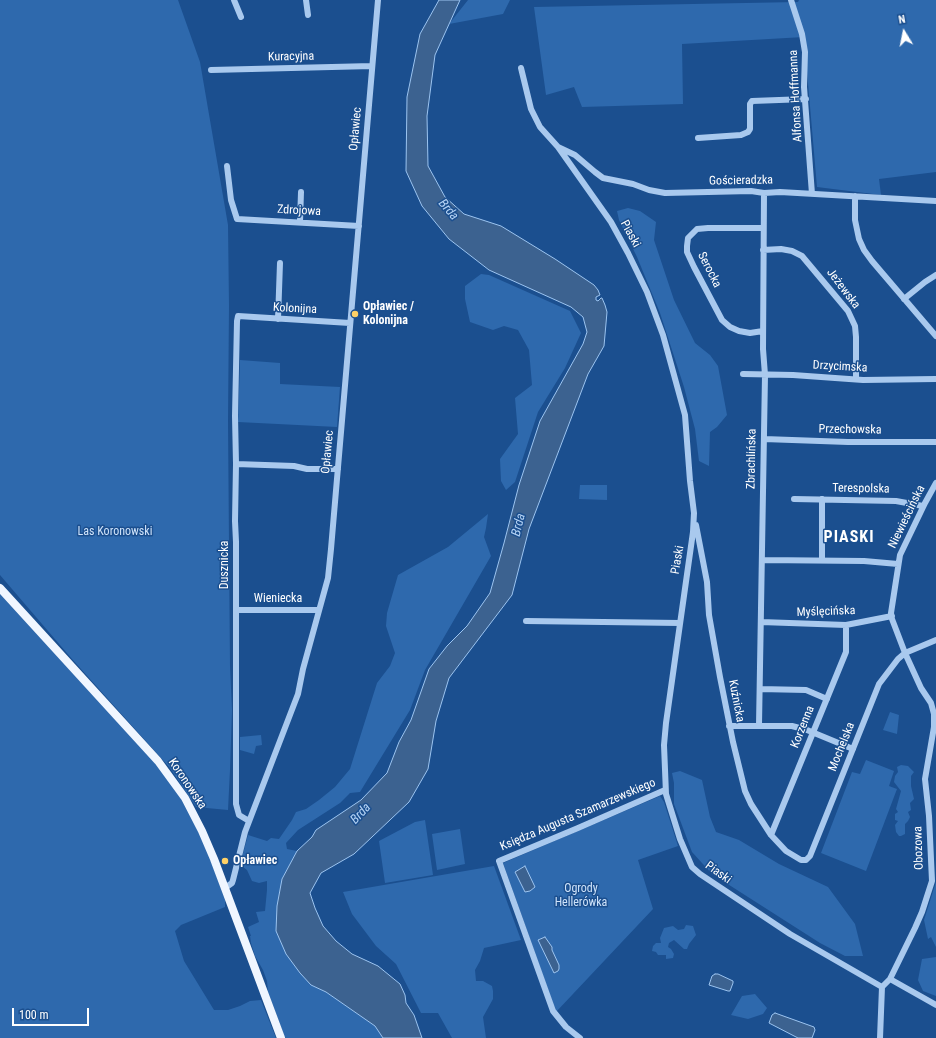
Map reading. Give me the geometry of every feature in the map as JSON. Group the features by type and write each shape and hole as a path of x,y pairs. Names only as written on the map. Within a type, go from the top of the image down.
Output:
{"main road":[{"name":"Koronowska","path":"0,588 149,752 185,798 199,824 225,888 280,1038"}],"street":[{"path":"234,0 240,17"},
{"path":"306,0 308,15"},
{"name":"Opławiec","path":"225,888 232,883 249,821 298,694 303,669 329,571 378,0"},
{"name":"Alfonsa Hoffmanna","path":"791,0 802,34 805,52 804,87 812,194"},
{"name":"Kuracyjna","path":"211,70 372,66"},
{"name":"Piaski","path":"521,68 531,108 540,127 558,147 611,222 628,253 652,306 663,335 684,408 694,513 693,541 666,723 664,757 665,790 680,839 692,865 697,872 790,934 882,987"},
{"path":"698,138 741,135 748,132 750,129 750,104 752,101 806,99"},
{"name":"Gościeradzka","path":"558,147 575,155 603,178 633,184 649,190 665,193 751,191 764,193 780,192 936,201"},
{"name":"Zdrojowa","path":"228,166 231,200 237,219 359,226"},
{"path":"300,222 301,192"},
{"name":"Zbrachlińska","path":"759,725 765,375 763,331 764,193"},
{"path":"855,196 855,220 859,239 864,250 936,336"},
{"name":"Serocka","path":"763,331 750,333 739,331 730,327 722,320 694,267 687,252 687,246 688,238 697,229 764,228"},
{"name":"Jeżewska","path":"763,250 781,249 792,251 802,256 848,311 855,326 856,379"},
{"path":"278,319 280,263"},
{"path":"904,299 936,275"},
{"name":"Kolonijna","path":"238,316 350,323"},
{"name":"Dusznicka","path":"238,316 236,358 235,521 236,804 239,815 249,821"},
{"name":"Drzycimska","path":"743,374 793,375 856,379 936,379"},
{"name":"Przechowska","path":"764,439 848,442 936,442"},
{"path":"236,464 294,466 307,469 338,469"},
{"name":"Niewieścińska","path":"905,653 892,616 898,564 900,555 923,506 936,483"},
{"name":"Terespolska","path":"794,499 896,501 923,506"},
{"name":"Terespolska","path":"822,500 822,560"},
{"name":"Kuźnicka","path":"694,513 707,582 709,615 729,726 746,796 771,835 786,851 801,860 806,860 810,856"},
{"path":"762,560 864,561 898,564"},
{"name":"Wieniecka","path":"236,610 319,610"},
{"name":"Myślęcińska","path":"761,622 846,625 892,616"},
{"path":"526,621 680,623"},
{"name":"Korzenna","path":"771,835 846,652 846,625"},
{"path":"905,653 936,640"},
{"name":"Mochelska","path":"810,856 879,684 898,659 905,653"},
{"name":"Obozowa","path":"882,987 890,979 922,912 932,882 929,816 925,779 934,727 934,714 931,703 921,688 905,653"},
{"path":"760,689 806,690 827,699"},
{"path":"729,726 792,726 853,749"},
{"name":"Księdza Augusta Szamarzewskiego","path":"580,1038 566,1027 553,1011 499,861 665,790"},
{"path":"890,979 936,1005"},
{"path":"880,1038 882,987"}],"green space":[{"name":"Las Koronowski","path":"0,0 178,0 200,62 228,225 230,666 232,710 228,810 196,807 170,768 72,659 0,575"},
{"path":"468,0 510,0 503,14 449,24"},
{"path":"799,0 936,0 936,172 879,179 881,195 817,187 804,37 682,44 683,104 582,107 574,87 546,95 534,7 798,2"},
{"path":"628,208 640,211 656,222 654,240 674,300 695,343 710,355 718,366 727,415 717,427 710,432 709,466 699,461 695,429 684,387 660,313 637,257 619,220 617,211"},
{"path":"481,274 489,275 570,311 581,333 565,368 538,412 515,482 506,490 501,481 500,459 518,434 515,398 532,385 529,350 518,330 504,326 493,330 470,322 465,299 465,286"},
{"path":"240,360 280,363 280,384 340,387 337,427 238,422"},
{"path":"580,485 607,485 607,500 579,499"},
{"path":"488,514 484,537 491,556 425,670 410,710 360,792 350,793 340,803 298,830 286,843 287,849 297,851 282,879 311,985 326,992 375,1026 383,1038 285,1038 268,992 267,981 263,970 255,956 248,927 259,922 256,912 265,911 267,881 259,883 252,881 247,870 240,865 248,835 267,841 271,838 279,839 296,812 306,809 319,800 335,787 350,769 377,683 390,666 395,653 386,626 387,613 398,575 448,547"},
{"path":"0,594 155,763 180,797 199,833 225,900 225,907 181,925 175,931 184,961 214,1010 228,1010 250,1001 261,1000 276,1038 0,1038"},
{"path":"890,712 899,715 897,734 883,730"},
{"path":"261,735 262,745 256,746 254,754 240,750 240,737"},
{"path":"866,760 894,771 889,786 897,789 866,871 821,853 852,772 860,774"},
{"path":"901,765 908,766 914,772 911,776 911,786 914,799 910,803 911,810 908,812 910,817 905,824 905,834 899,836 896,832 895,825 898,821 895,820 895,814 898,812 896,809 901,791 894,782 895,776 898,772 897,767"},
{"path":"680,771 702,780 710,817 716,832 739,840 779,864 828,887 855,924 863,956 845,956 820,943 712,874 692,852 674,804 674,783 672,773"},
{"name":"Ogrody Hellerówka","path":"660,796 664,802 678,846 638,860 653,909 556,1012 503,863"},
{"path":"425,820 433,875 385,883 379,841 415,822"},
{"path":"460,829 465,864 437,870 432,834"},
{"path":"494,866 521,940 484,948 480,961 475,970 476,981 483,981 492,986 493,991 493,999 483,1017 486,1038 452,1038 438,1013 421,1013 396,964 376,946 352,914 343,892"},
{"path":"936,882 936,947 931,937 928,939 924,920"},
{"path":"686,925 693,926 696,935 687,949 684,949 674,940 669,943 668,947 674,954 673,958 666,959 666,955 658,955 656,952 652,951 653,946 656,943 661,943 660,938 664,928 673,926 678,930 684,929"},
{"path":"936,957 936,996 923,991 918,980 922,959"},
{"path":"755,994 767,1008 763,1014 748,1019 731,1015 742,996"}],"water":[{"name":"Brda","path":"439,0 460,0 435,55 427,116 428,166 445,197 464,214 501,226 594,285 600,295 596,297 596,300 598,301 602,298 607,312 604,346 588,374 529,529 512,595 449,678 436,721 428,769 409,802 354,854 321,873 310,893 323,926 336,941 352,954 378,966 400,984 405,995 406,1003 414,1015 422,1038 383,1038 375,1026 326,992 311,985 286,954 276,931 277,906 282,879 297,851 312,837 316,830 361,800 387,773 399,742 411,720 429,669 447,646 467,626 490,593 519,485 540,421 583,344 587,332 583,317 571,307 489,270 449,239 422,206 406,171 407,97 420,34"},
{"path":"525,866 535,887 530,891 525,892 515,872"},
{"path":"545,937 552,947 559,965 558,971 554,973 538,940"},
{"path":"715,974 733,981 730,991 709,985 712,976"},
{"path":"775,1013 814,1027 815,1030 812,1038 798,1038 769,1023 772,1015"}],"place":[{"name":"Opławiec / Kolonijna","path":"355,314"},
{"name":"Opławiec","path":"225,861"}],"district":[{"name":"PIASKI","path":"849,538"}]}
